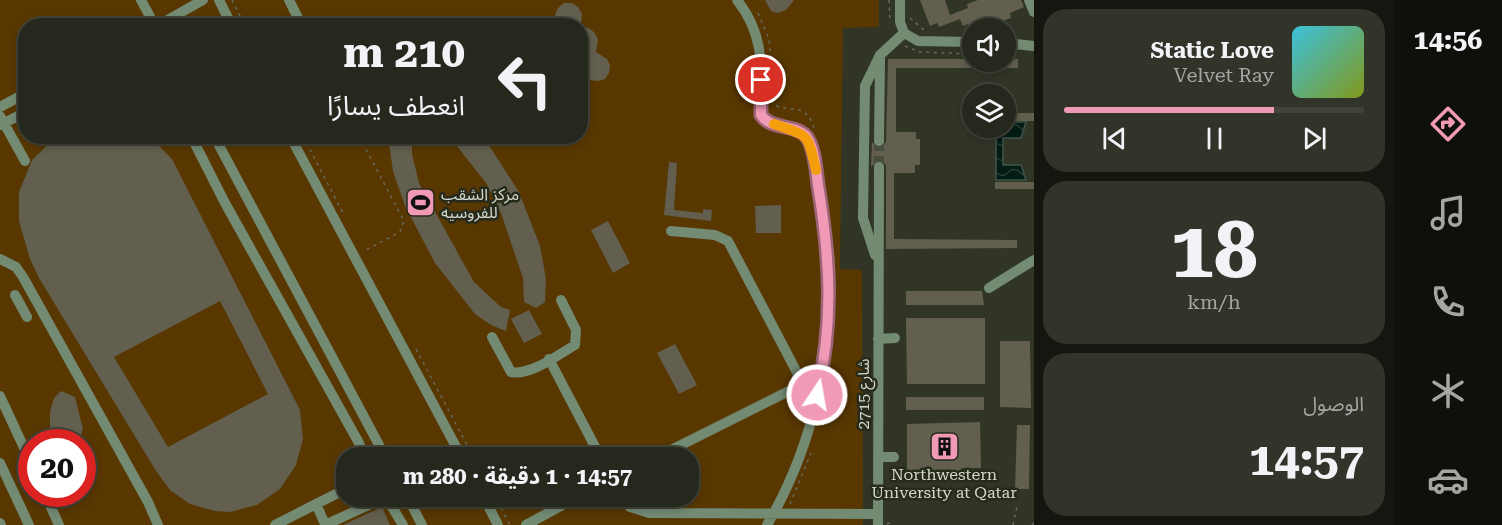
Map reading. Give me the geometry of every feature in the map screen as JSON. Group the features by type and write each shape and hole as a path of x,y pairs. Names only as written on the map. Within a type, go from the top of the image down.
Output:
{"street":[{"path":"141,0 151,18"},
{"path":"170,18 203,0"},
{"path":"219,0 228,18"},
{"path":"289,0 298,18"},
{"path":"737,0 748,14 757,32 761,115 768,122 801,133 807,138 817,174 830,266 827,337 819,386 792,474 767,525"},
{"path":"900,0 900,22 904,33 918,41 962,42"},
{"path":"1029,0 1034,12"},
{"name":"شارع 2715","path":"878,264 863,218 865,86 880,55 904,33"},
{"path":"1016,43 1034,40"},
{"path":"1020,43 1034,46"},
{"path":"863,133 879,137 880,55"},
{"path":"0,107 18,97"},
{"path":"18,115 2,121 25,160"},
{"path":"195,144 294,330 360,447"},
{"path":"218,144 380,447"},
{"path":"294,144 456,447"},
{"name":"شارع 2715","path":"863,176 879,171 878,519"},
{"path":"671,231 715,235 729,241 803,384"},
{"path":"0,259 16,267 42,310 148,502 158,525"},
{"path":"989,288 1034,260"},
{"path":"267,279 285,269"},
{"path":"15,295 24,318 42,310"},
{"path":"492,337 511,372 518,373 549,359 575,345 577,338 561,300"},
{"path":"294,330 313,321"},
{"path":"878,339 895,339"},
{"path":"549,359 595,447"},
{"path":"677,447 803,384 819,386"},
{"path":"333,400 350,391"},
{"path":"0,396 18,435"},
{"path":"878,457 894,457"},
{"path":"0,463 29,525"},
{"path":"275,525 294,521 316,504 336,494"},
{"path":"316,504 325,524 386,497 403,525"},
{"path":"51,507 59,525"},
{"path":"413,507 422,525"},
{"path":"489,507 498,525"},
{"path":"526,525 559,507"},
{"path":"630,507 649,513 827,513 878,519"},
{"path":"827,513 827,525"}],"path":[{"path":"232,0 241,18"},
{"path":"754,8 764,23 771,60"},
{"path":"908,15 916,26 931,33"},
{"path":"771,100 774,105 803,110 810,116 815,135"},
{"path":"307,144 347,222"},
{"path":"363,144 404,222 399,232 363,252"},
{"path":"413,344 468,447"},
{"path":"786,513 813,449"},
{"path":"1013,525 1017,506"},
{"path":"501,507 510,525"},
{"path":"887,525 894,521"}],"shaded area":[{"name":"مركز الشقب للفروسيه","path":"0,0 879,0 879,27 843,28 840,269 862,270 863,525 0,525"}],"water":[{"path":"1016,122 1026,122 1021,138 1016,138"},
{"path":"996,138 1003,138 1003,165 1021,165 1026,180 996,180"}],"building":[{"path":"765,0 794,0 786,10 778,13 771,11"},
{"path":"920,0 945,0 950,15 968,8 967,4 978,0 1021,0 1024,7 1010,13 1011,18 962,18 962,24 960,19 939,27 937,23 930,26"},
{"path":"564,3 572,3 578,7 582,18 556,18 558,8"},
{"path":"588,28 598,39 596,52 607,59 610,65 605,79 590,80 588,78"},
{"path":"888,59 962,59 962,68 896,68 896,132 916,132 916,139 920,139 920,165 915,165 915,173 894,173 894,239 1017,240 1017,248 886,249 886,166 883,161 878,160 871,167 872,142 879,148 886,142"},
{"path":"1016,113 1034,113 1034,121 1016,121"},
{"path":"49,144 157,144 172,159 300,410 303,439 296,465 280,489 257,505 230,512 215,511 190,504 170,490 156,471 39,278 30,259 19,221 19,192 32,160","holes":["220,301 268,394 168,447 114,357"]},
{"path":"389,144 412,144 419,183 474,282 501,307 510,310 506,331 491,325 475,314 435,263 405,206 393,171"},
{"path":"455,144 488,144 519,192 540,246 546,279 545,302 536,308 524,302 523,278 501,213 486,183"},
{"path":"669,162 677,163 674,210 703,213 703,209 712,210 711,221 664,215"},
{"path":"995,182 1034,182 1034,189 995,189"},
{"path":"781,205 781,233 756,233 755,206"},
{"path":"608,221 630,263 613,273 591,230"},
{"path":"906,291 982,291 984,305 906,305"},
{"path":"529,310 542,334 524,343 511,319"},
{"path":"906,318 985,318 985,384 907,384"},
{"path":"1000,341 1030,341 1031,408 1000,407"},
{"path":"675,344 697,385 679,394 657,353"},
{"path":"61,391 75,397 83,429 50,429 50,412 54,398"},
{"path":"906,397 984,397 984,410 906,410"},
{"name":"Northwestern University at Qatar","path":"980,422 981,468 961,468 961,481 907,480 907,424"},
{"path":"1017,425 1030,425 1029,489 1015,489"},
{"path":"382,507 390,525 343,525"}],"tunnel":[{"path":"879,141 879,167"}],"slow traffic":[{"path":"774,124 801,133 807,138 816,170"}],"place":[{"name":"مركز الشقب للفروسيه","path":"420,203"},
{"name":"Northwestern University at Qatar","path":"944,446"}],"route":[{"path":"761,80 761,115 768,122 801,133 807,138 817,174 830,266 826,355 817,395"}]}
